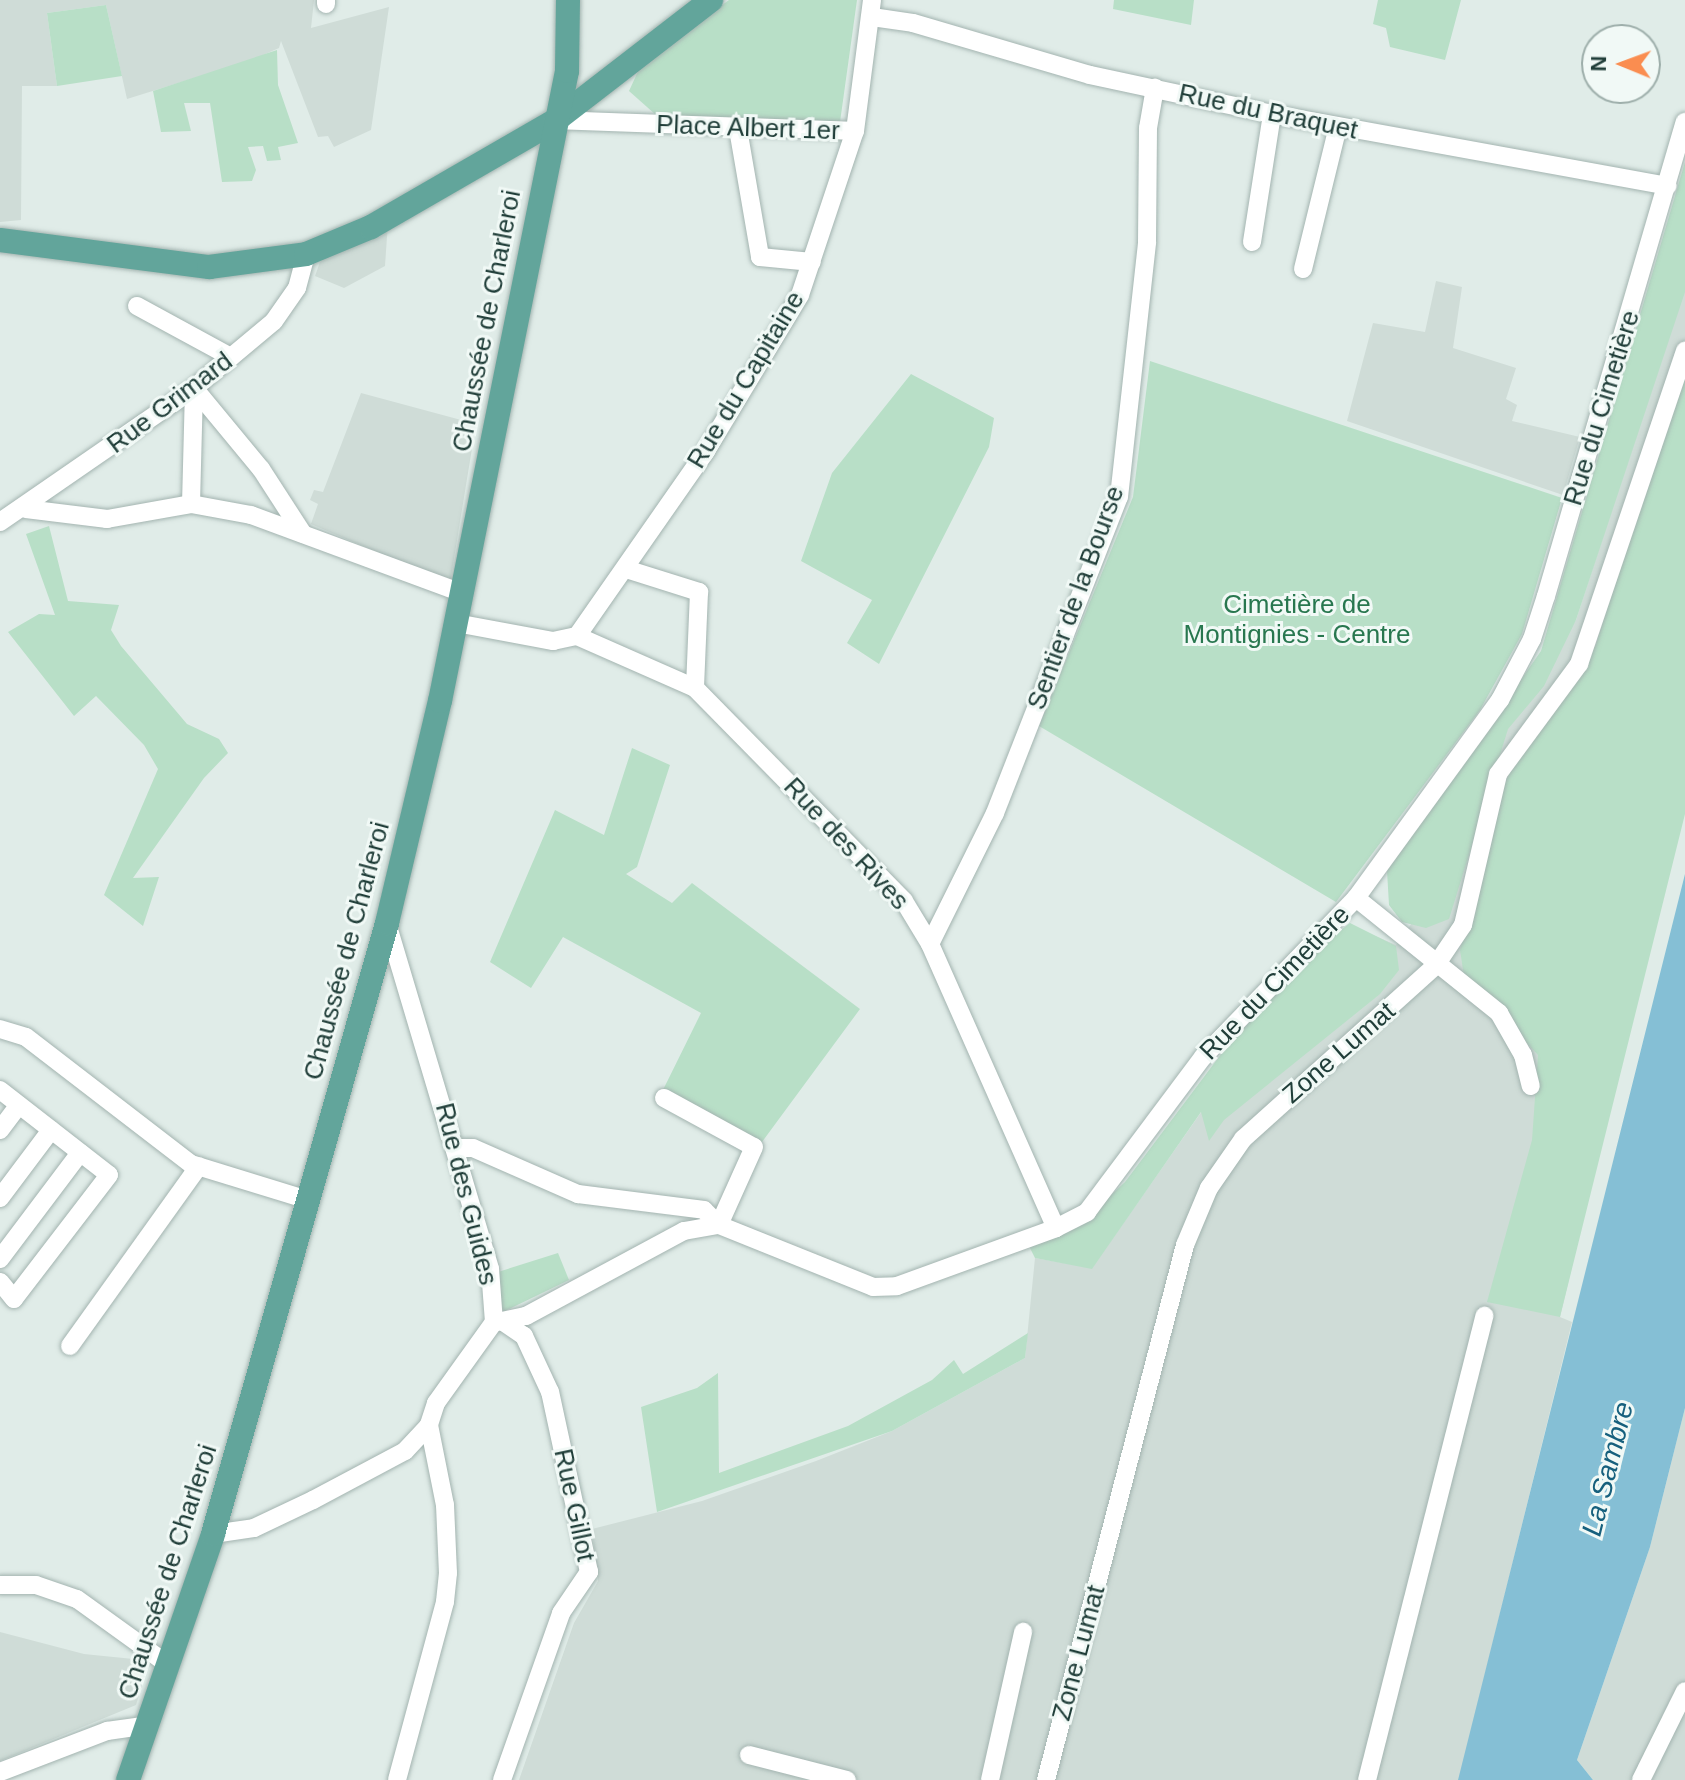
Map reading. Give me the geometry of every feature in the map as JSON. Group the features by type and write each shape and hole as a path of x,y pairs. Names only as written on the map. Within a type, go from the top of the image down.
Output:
{"main road":[{"name":"Chaussée de Charleroi","path":"128,1780 170,1666 213,1534 387,923 456,623 567,71 568,0"},
{"path":"0,240 209,267 306,254 371,227 556,120 711,0"}],"street":[{"name":"Place Albert 1er","path":"556,120 855,131 872,9"},
{"name":"Rue du Braquet","path":"872,9 913,23 1155,88 1338,127 1668,186"},
{"name":"Sentier de la Bourse","path":"930,944 995,813 1119,497 1147,242 1148,128 1155,88"},
{"path":"1252,242 1272,114"},
{"name":"Rue du Cimetière","path":"458,1148 473,1148 578,1194 704,1210 719,1225 864,1285 885,1287 1056,1228 1087,1212 1203,1057 1356,898 1500,700 1532,639 1685,122"},
{"path":"1303,269 1338,127"},
{"path":"738,129 760,257 812,262"},
{"name":"Rue du Capitaine","path":"577,636 626,569 730,410 800,295 855,131"},
{"name":"Rue Grimard","path":"10,513 194,388 274,321 297,288 306,254"},
{"path":"137,306 231,357"},
{"name":"Zone Lumat","path":"1046,1780 1185,1245 1209,1188 1243,1139 1436,965 1472,906 1498,774 1579,664 1601,610 1685,350"},
{"path":"194,388 261,469 303,534"},
{"path":"191,504 194,388"},
{"path":"10,513 107,519 191,504 251,515 462,593"},
{"path":"626,569 699,592 695,688"},
{"path":"456,623 553,641 577,636"},
{"name":"Rue des Rives","path":"577,636 695,688 904,901 930,944 1056,1228"},
{"path":"1356,898 1499,1013 1523,1055 1531,1086"},
{"name":"Rue des Guides","path":"213,1534 254,1528 405,1451 429,1425 436,1403 500,1323 490,1269 458,1148 387,923"},
{"path":"0,1029 26,1037 199,1166 308,1200"},
{"path":"0,1090 109,1175 14,1299 0,1282"},
{"path":"500,1323 684,1231 719,1225 754,1147 664,1098"},
{"path":"0,1130 19,1105"},
{"path":"0,1198 51,1130"},
{"path":"0,1259 80,1153"},
{"path":"70,1346 199,1166"},
{"path":"1367,1780 1484,1316"},
{"name":"Rue Gillot","path":"500,1323 524,1336 550,1392 589,1572 561,1613 502,1780"},
{"path":"397,1780 445,1602 448,1573 443,1492 429,1425"},
{"path":"0,1585 36,1585 77,1599 170,1666"},
{"path":"990,1780 1023,1632"},
{"path":"1641,1780 1685,1691"},
{"path":"0,1772 107,1731 149,1725"},
{"path":"749,1755 847,1780"}],"shaded area":[{"path":"0,0 314,0 311,28 389,7 371,130 334,147 328,136 318,137 281,41 279,48 252,60 127,99 106,5 47,13 57,86 22,86 21,220 0,222"},
{"path":"388,222 385,266 344,288 315,276 321,259"},
{"path":"1436,281 1462,287 1453,348 1516,368 1506,399 1517,405 1512,421 1580,437 1563,495 1347,421 1373,323 1425,332"},
{"path":"1685,284 1685,790 1560,1317 1572,1322 1459,1780 519,1780 574,1623 598,1581 592,1529 702,1501 892,1431 1025,1358 1035,1258 1092,1268 1202,1111 1366,932 1396,945 1422,909 1402,877 1576,620"},
{"path":"361,393 476,424 450,583 311,524 318,504 310,500 314,490 323,492"},
{"path":"1685,1408 1685,1780 1593,1780 1577,1760 1650,1547"},
{"path":"0,1632 84,1654 143,1660 147,1669 136,1705 0,1761"}],"green space":[{"path":"729,0 857,0 840,122 656,115 629,91 641,65"},
{"path":"1114,0 1194,0 1191,25 1113,9"},
{"path":"1378,0 1461,0 1445,60 1390,47 1386,28 1373,24"},
{"path":"106,5 122,76 57,86 47,13"},
{"path":"277,50 278,85 298,143 278,147 281,160 267,161 263,146 248,147 256,170 252,181 222,182 210,103 184,103 191,131 161,132 153,91"},
{"path":"1685,162 1685,292 1576,620 1544,686 1508,729 1449,919 1426,928 1402,922 1389,905 1387,871 1541,651"},
{"path":"1685,354 1685,814 1560,1317 1487,1302 1532,1140 1538,1055 1464,976 1460,950 1499,794 1524,746 1596,645"},
{"name":"Cimetière de Montignies - Centre","path":"1150,361 1562,498 1522,634 1480,710 1336,902 1039,726 1133,497"},
{"path":"911,374 994,418 989,447 879,664 847,643 872,600 801,561 832,473"},
{"path":"49,526 68,601 119,605 111,630 121,646 187,724 219,739 228,753 204,778 133,878 159,877 143,926 104,895 158,769 144,745 96,696 74,716 8,632 39,614 55,615 26,534"},
{"path":"632,748 670,765 637,867 626,874 672,903 692,883 860,1009 759,1146 661,1094 701,1013 563,937 531,988 490,962 555,810 604,835"},
{"path":"1350,923 1396,946 1399,970 1380,994 1224,1120 1209,1141 1201,1112 1092,1269 1035,1258 1027,1242 1077,1227 1125,1182 1276,981"},
{"path":"558,1253 569,1280 503,1312 495,1273"},
{"path":"1028,1333 1025,1358 892,1431 657,1512 641,1407 697,1388 718,1373 719,1473 848,1426 932,1380 954,1360 963,1374"}],"water":[{"name":"La Sambre","path":"1685,874 1685,1408 1650,1547 1577,1760 1593,1780 1458,1780"}]}
